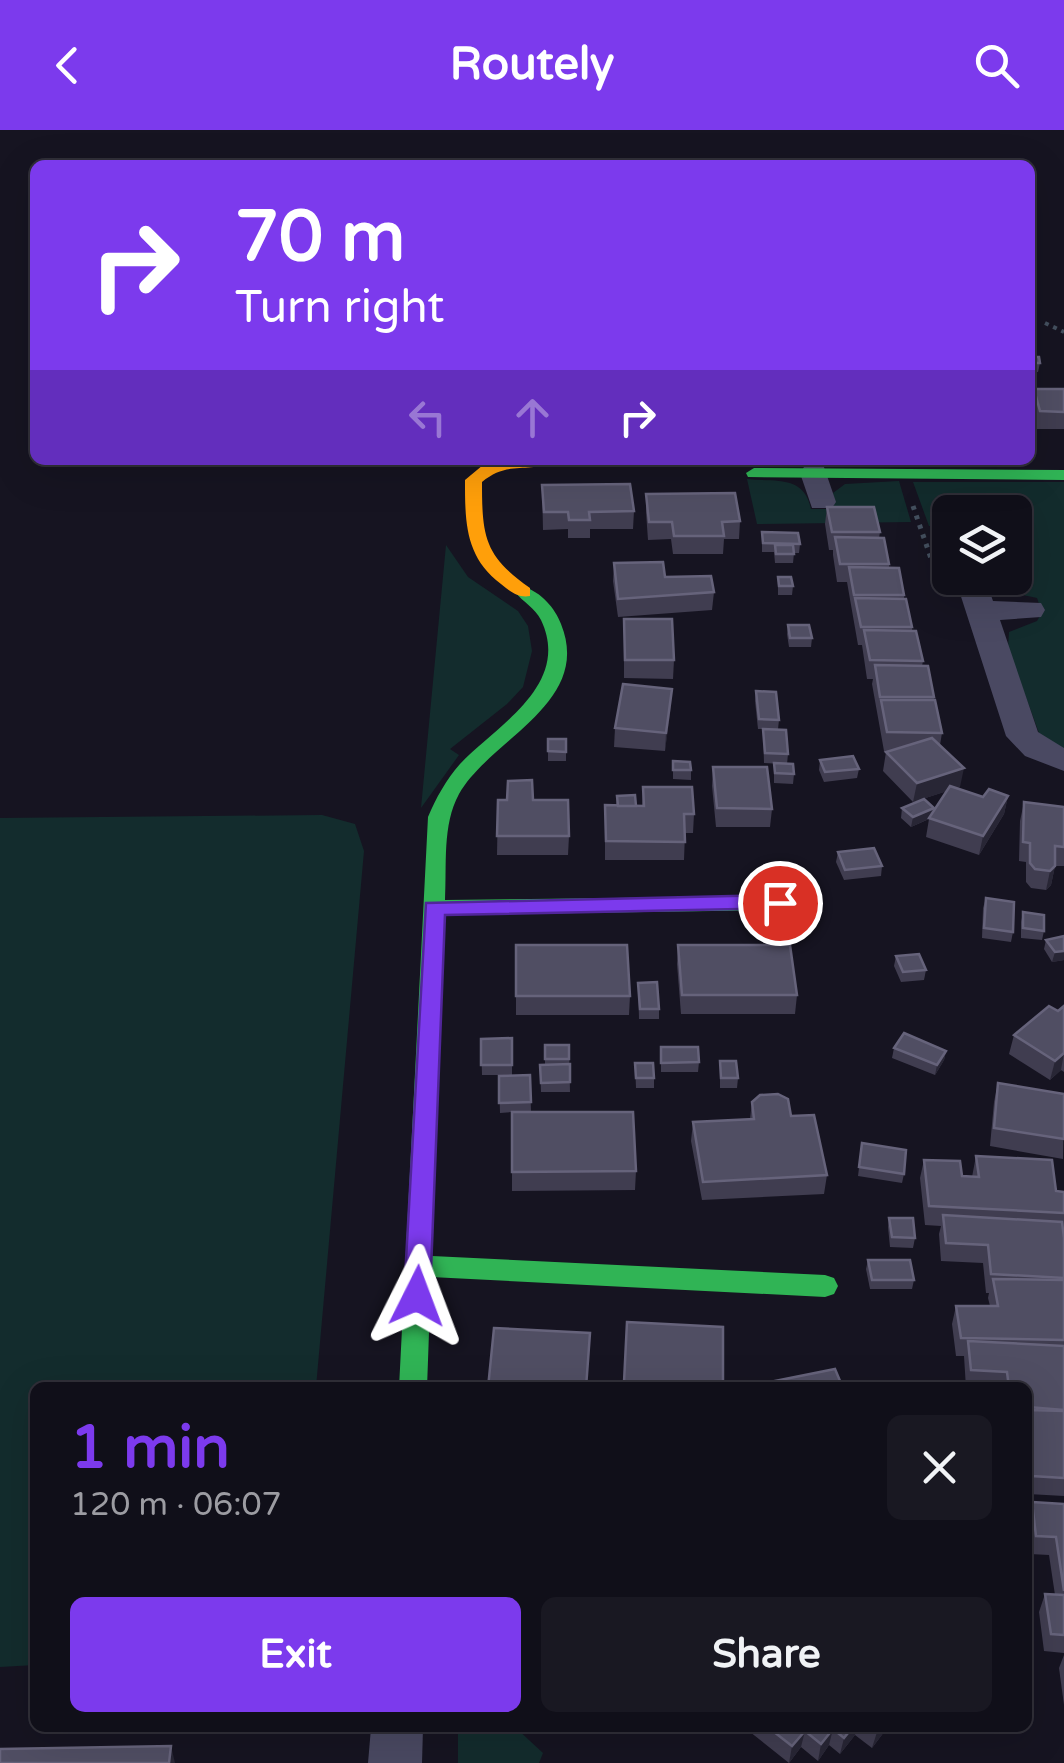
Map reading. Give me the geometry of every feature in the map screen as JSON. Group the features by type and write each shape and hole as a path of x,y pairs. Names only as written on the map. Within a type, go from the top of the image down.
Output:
{"street":[{"path":"413,1382 438,817 451,788 471,764 547,694 556,671 556,634 551,616 536,599 492,568 479,551 474,535 474,480 492,465"},
{"path":"754,473 1064,474"},
{"path":"814,473 822,502"},
{"path":"976,595 1024,736 1037,748 1064,760"},
{"path":"982,612 1030,610"},
{"path":"434,908 780,903"},
{"path":"418,1266 825,1286"},
{"path":"395,1763 397,1732"}],"path":[{"path":"1045,323 1064,332"}],"green space":[{"path":"747,479 796,485 811,509 834,509 833,493 845,484 899,481 911,522 757,524"},
{"path":"913,482 1064,482 1064,749 1039,733 1008,648 1009,632 1037,621 1042,612 1037,598 1023,595 1032,595 1032,495 932,495 929,526"},
{"path":"446,545 468,577 518,611 528,626 532,651 523,687 450,749 459,755 421,808"},
{"path":"322,815 355,824 364,851 316,1382 30,1382 30,1665 0,1667 0,818"},
{"path":"458,1732 520,1732 543,1753 539,1763 458,1763"}],"building":[{"path":"1035,389 1064,389 1064,412 1040,411"},
{"path":"630,484 634,511 589,512 590,520 569,520 568,512 544,512 542,485"},
{"path":"735,493 740,521 722,522 724,536 674,536 672,522 649,522 646,494"},
{"path":"827,507 874,507 880,532 832,532"},
{"path":"762,532 798,533 800,544 763,543"},
{"path":"835,537 884,538 889,564 840,564"},
{"path":"775,545 793,545 794,554 776,554"},
{"path":"663,562 665,577 711,576 714,592 618,599 614,563"},
{"path":"849,567 899,568 904,595 854,595"},
{"path":"778,577 791,577 793,586 779,586"},
{"path":"855,598 906,599 912,627 861,627"},
{"path":"624,619 672,619 674,660 625,660"},
{"path":"788,625 809,625 812,638 790,638"},
{"path":"864,630 916,631 923,661 870,660"},
{"path":"875,665 928,666 934,697 880,697"},
{"path":"623,684 672,689 666,733 615,728"},
{"path":"756,691 776,692 779,720 759,719"},
{"path":"881,700 935,700 942,733 887,732"},
{"path":"763,729 786,730 788,754 765,753"},
{"path":"932,738 964,768 917,783 886,752"},
{"path":"548,739 566,739 566,752 548,751"},
{"path":"853,756 859,769 825,772 820,760"},
{"path":"673,761 690,762 691,770 673,770"},
{"path":"774,763 793,764 794,774 775,773"},
{"path":"713,767 767,767 772,809 717,808"},
{"path":"532,780 533,800 568,800 569,836 497,836 498,800 507,800 508,781"},
{"path":"950,786 983,797 989,789 1008,796 983,836 929,818"},
{"path":"643,787 692,787 694,814 684,814 685,842 606,841 605,805 644,806"},
{"path":"635,795 636,806 618,806 617,796"},
{"path":"924,799 934,808 913,817 902,808"},
{"path":"1024,802 1064,807 1064,847 1055,846 1055,866 1050,871 1035,869 1030,863 1030,843 1023,842"},
{"path":"874,848 882,866 845,870 838,852"},
{"path":"986,898 1014,902 1013,932 984,928"},
{"path":"1023,912 1044,915 1044,931 1023,928"},
{"path":"1064,936 1064,951 1055,952 1046,940"},
{"path":"516,945 627,945 630,996 516,996"},
{"path":"678,945 790,945 797,995 682,995"},
{"path":"919,954 926,970 903,972 896,956"},
{"path":"657,982 659,1009 640,1009 638,983"},
{"path":"1049,1006 1058,1011 1064,1006 1064,1053 1055,1061 1014,1035"},
{"path":"904,1033 946,1051 937,1065 894,1048"},
{"path":"512,1038 512,1065 481,1065 481,1039"},
{"path":"545,1045 569,1045 569,1059 545,1059"},
{"path":"661,1047 698,1047 699,1062 661,1063"},
{"path":"720,1061 736,1061 738,1078 721,1078"},
{"path":"635,1063 653,1063 654,1078 636,1078"},
{"path":"570,1064 570,1082 541,1083 540,1065"},
{"path":"530,1075 531,1102 499,1103 499,1076"},
{"path":"998,1083 1064,1094 1064,1139 994,1128"},
{"path":"778,1094 788,1099 791,1116 814,1115 827,1175 703,1182 693,1122 754,1119 752,1102 760,1095"},
{"path":"512,1112 633,1112 636,1171 512,1172"},
{"path":"862,1143 906,1150 904,1174 859,1167"},
{"path":"976,1156 1052,1160 1056,1191 1064,1192 1064,1213 929,1206 924,1160 960,1161 962,1176 979,1177"},
{"path":"943,1215 1062,1222 1064,1278 991,1274 988,1245 946,1243"},
{"path":"889,1218 913,1218 915,1238 892,1237"},
{"path":"868,1260 910,1260 914,1280 872,1280"},
{"path":"993,1279 1064,1280 1064,1340 961,1338 956,1306 998,1306"},
{"path":"627,1322 723,1327 723,1382 624,1382"},
{"path":"494,1328 590,1333 586,1382 489,1382"},
{"path":"968,1341 1064,1346 1064,1410 1032,1407 1032,1382 1008,1382 1007,1372 971,1370"},
{"path":"835,1369 840,1382 770,1382"},
{"path":"1032,1410 1064,1411 1064,1478 1032,1476"},
{"path":"1032,1502 1064,1504 1064,1591 1056,1537 1036,1536"},
{"path":"1045,1594 1064,1595 1064,1635 1051,1634"},
{"path":"774,1732 804,1732 792,1746"},
{"path":"806,1732 831,1732 821,1744"},
{"path":"171,1746 169,1763 0,1763 0,1749"}],"traffic: fast":[{"path":"754,473 1064,475"},
{"path":"413,1382 438,817 461,775 527,715 549,684 555,665 553,626 542,607 524,592"},
{"path":"434,908 781,903"},
{"path":"419,1266 825,1286"}],"traffic: slow":[{"path":"492,465 474,480 475,532 485,557 524,592"}],"route":[{"path":"417,1296 434,908 780,903"}]}
